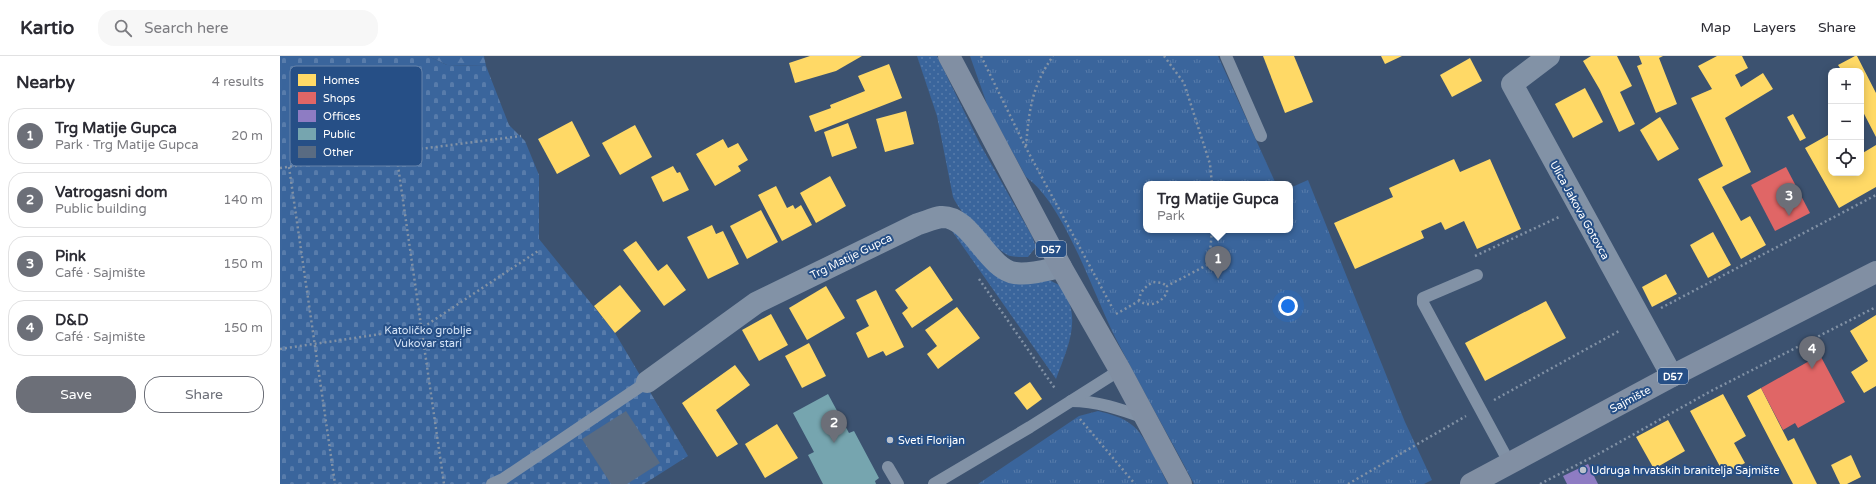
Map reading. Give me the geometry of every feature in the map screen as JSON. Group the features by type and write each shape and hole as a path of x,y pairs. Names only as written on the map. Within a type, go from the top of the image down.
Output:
{"main road":[{"name":"D57","path":"949,56 1061,267 1120,370 1181,484"},
{"name":"D57","path":"954,56 960,77"},
{"name":"Sajmište","path":"1471,484 1672,376 1876,272"}],"street":[{"name":"Ulica Jakova Gotovca","path":"1549,56 1512,84 1672,376"},
{"name":"Trg Matije Gupca","path":"647,382 756,302 918,224 942,217 958,221 997,263 1014,273 1039,272 1061,267"}],"lane":[{"path":"1226,56 1261,136"},
{"path":"1477,276 1423,298 1423,303 1510,464"},
{"path":"934,484 1120,370"},
{"path":"492,484 503,479 647,382"},
{"path":"1068,402 1088,401 1146,419"},
{"path":"888,467 898,484"}],"path":[{"path":"981,56 1026,146 1120,320"},
{"path":"1026,146 1030,104 1043,70 1053,56"},
{"path":"1164,56 1184,83 1210,164 1212,181"},
{"path":"422,149 521,136"},
{"path":"280,168 296,166"},
{"path":"398,166 444,484"},
{"path":"289,167 335,484"},
{"path":"1348,484 1480,408 1640,319 1876,195"},
{"path":"1477,276 1468,259 1579,207"},
{"path":"1140,301 1140,294 1153,282 1167,286 1209,264 1212,233"},
{"path":"280,349 422,328 538,251"},
{"path":"979,279 1068,402 1135,484"},
{"path":"1116,314 1140,301 1150,304 1157,303 1166,293 1167,286"},
{"path":"1540,484 1602,452 1710,391 1876,307"}],"green space":[{"name":"Katoličko groblje Vukovar stari","path":"280,56 428,56 447,65 486,66 509,125 525,141 539,175 539,239 615,333 688,456 644,484 280,484"},
{"path":"428,56 484,56 486,66 447,65"},
{"path":"917,56 937,56 980,144 1032,236 1036,247 1028,257 1010,256 995,246 969,221 953,197 937,116"},
{"path":"970,56 1218,56 1275,181 1143,181 1143,233 1293,233 1293,187 1308,180 1405,422 1432,480 1424,484 1194,484 1115,337 1065,228 1053,207 1040,190 1026,177 988,107"},
{"path":"952,231 1059,285 1067,296 1071,308 1071,331 1069,343 1056,379"},
{"path":"1098,411 1120,418 1128,422 1137,430 1157,461 1168,484 978,484 1079,416"}],"building: Homes":[{"path":"810,56 862,56 836,71 795,83 789,63"},
{"path":"1263,56 1294,56 1313,102 1285,113"},
{"path":"1381,56 1402,56 1385,64"},
{"path":"1591,56 1617,56 1632,86 1620,92 1635,124 1619,132 1600,90 1583,61"},
{"path":"1639,56 1663,56 1659,58 1677,104 1656,113 1637,66 1642,64"},
{"path":"1717,56 1742,56 1748,68 1735,75 1741,87 1763,73 1773,89 1725,118 1751,172 1722,187 1741,221 1750,216 1766,245 1741,259 1698,179 1723,166 1691,98 1712,89 1698,66"},
{"path":"1857,56 1863,68 1840,68 1838,65"},
{"path":"1470,58 1482,81 1452,97 1440,75"},
{"path":"889,64 902,98 815,132 809,116 831,108 830,105 865,91 858,76"},
{"path":"1864,70 1876,93 1876,137 1864,114"},
{"path":"1585,88 1603,122 1573,138 1555,104"},
{"path":"906,111 914,144 885,152 876,119"},
{"path":"1793,114 1806,138 1800,141 1787,117"},
{"path":"1660,117 1679,149 1658,161 1640,130"},
{"path":"572,121 590,156 557,174 538,139"},
{"path":"848,123 857,148 832,157 824,132"},
{"path":"635,125 652,157 620,175 602,143"},
{"path":"1828,135 1828,176 1864,176 1864,152 1876,145 1876,187 1839,208 1805,148"},
{"path":"723,139 728,148 738,143 748,160 738,166 741,171 715,186 696,154"},
{"path":"1454,159 1460,172 1490,159 1521,229 1477,249 1464,221 1445,230 1441,222 1421,231 1424,238 1355,269 1334,223 1393,197 1389,188"},
{"path":"673,166 677,173 680,172 689,190 663,202 651,177"},
{"path":"830,176 846,206 816,223 800,193"},
{"path":"776,186 787,208 793,205 795,209 801,205 812,225 782,241 758,195"},
{"path":"761,210 778,242 747,259 730,226"},
{"path":"712,225 716,234 723,231 739,264 708,279 687,237"},
{"path":"1713,232 1731,265 1708,278 1690,245"},
{"path":"636,241 658,271 667,264 686,290 664,306 623,250"},
{"path":"930,266 953,300 912,328 902,313 908,308 895,290"},
{"path":"1666,274 1677,294 1652,307 1642,287"},
{"path":"620,285 641,311 615,333 594,306"},
{"path":"826,286 845,318 807,340 789,308"},
{"path":"876,290 904,347 886,356 883,351 868,358 856,333 869,326 856,300"},
{"path":"1546,301 1566,338 1485,381 1465,343"},
{"path":"957,307 980,338 938,369 927,354 937,346 925,330"},
{"path":"771,314 788,345 759,361 742,330"},
{"path":"1876,315 1876,386 1864,393 1851,372 1868,361 1850,331"},
{"path":"809,343 826,376 802,388 785,356"},
{"path":"735,365 750,385 716,410 738,444 717,457 682,403"},
{"path":"1030,382 1042,399 1027,410 1014,393"},
{"path":"1761,388 1788,441 1794,438 1817,484 1793,484 1747,396"},
{"path":"1723,394 1746,436 1734,443 1745,463 1724,474 1690,411"},
{"path":"1668,420 1685,451 1654,469 1636,437"},
{"path":"777,424 798,458 765,478 745,444"},
{"path":"1851,455 1861,477 1847,484 1840,484 1831,465"}],"building: Shops":[{"path":"1786,167 1810,213 1775,231 1751,185"},
{"path":"1820,355 1845,402 1798,428 1795,423 1783,430 1761,388"}],"building: Offices":[{"name":"Udruga hrvatskih branitelja Sajmište","path":"1588,464 1598,484 1567,484 1563,476"}],"building: Public":[{"path":"828,394 849,433 854,431 879,478 875,481 876,484 823,484 808,455 814,452 793,413"}],"building: Other":[{"path":"626,411 660,463 627,484 611,484 582,439"}],"place":[{"name":"Pink","path":"1789,216"},
{"name":"Trg Matije Gupca","path":"1218,279"},
{"name":"D&D","path":"1812,369"},
{"name":"Sveti Florijan","path":"890,440"},
{"name":"Vatrogasni dom","path":"834,443"},
{"name":"Udruga hrvatskih branitelja Sajmište","path":"1583,470"}]}
